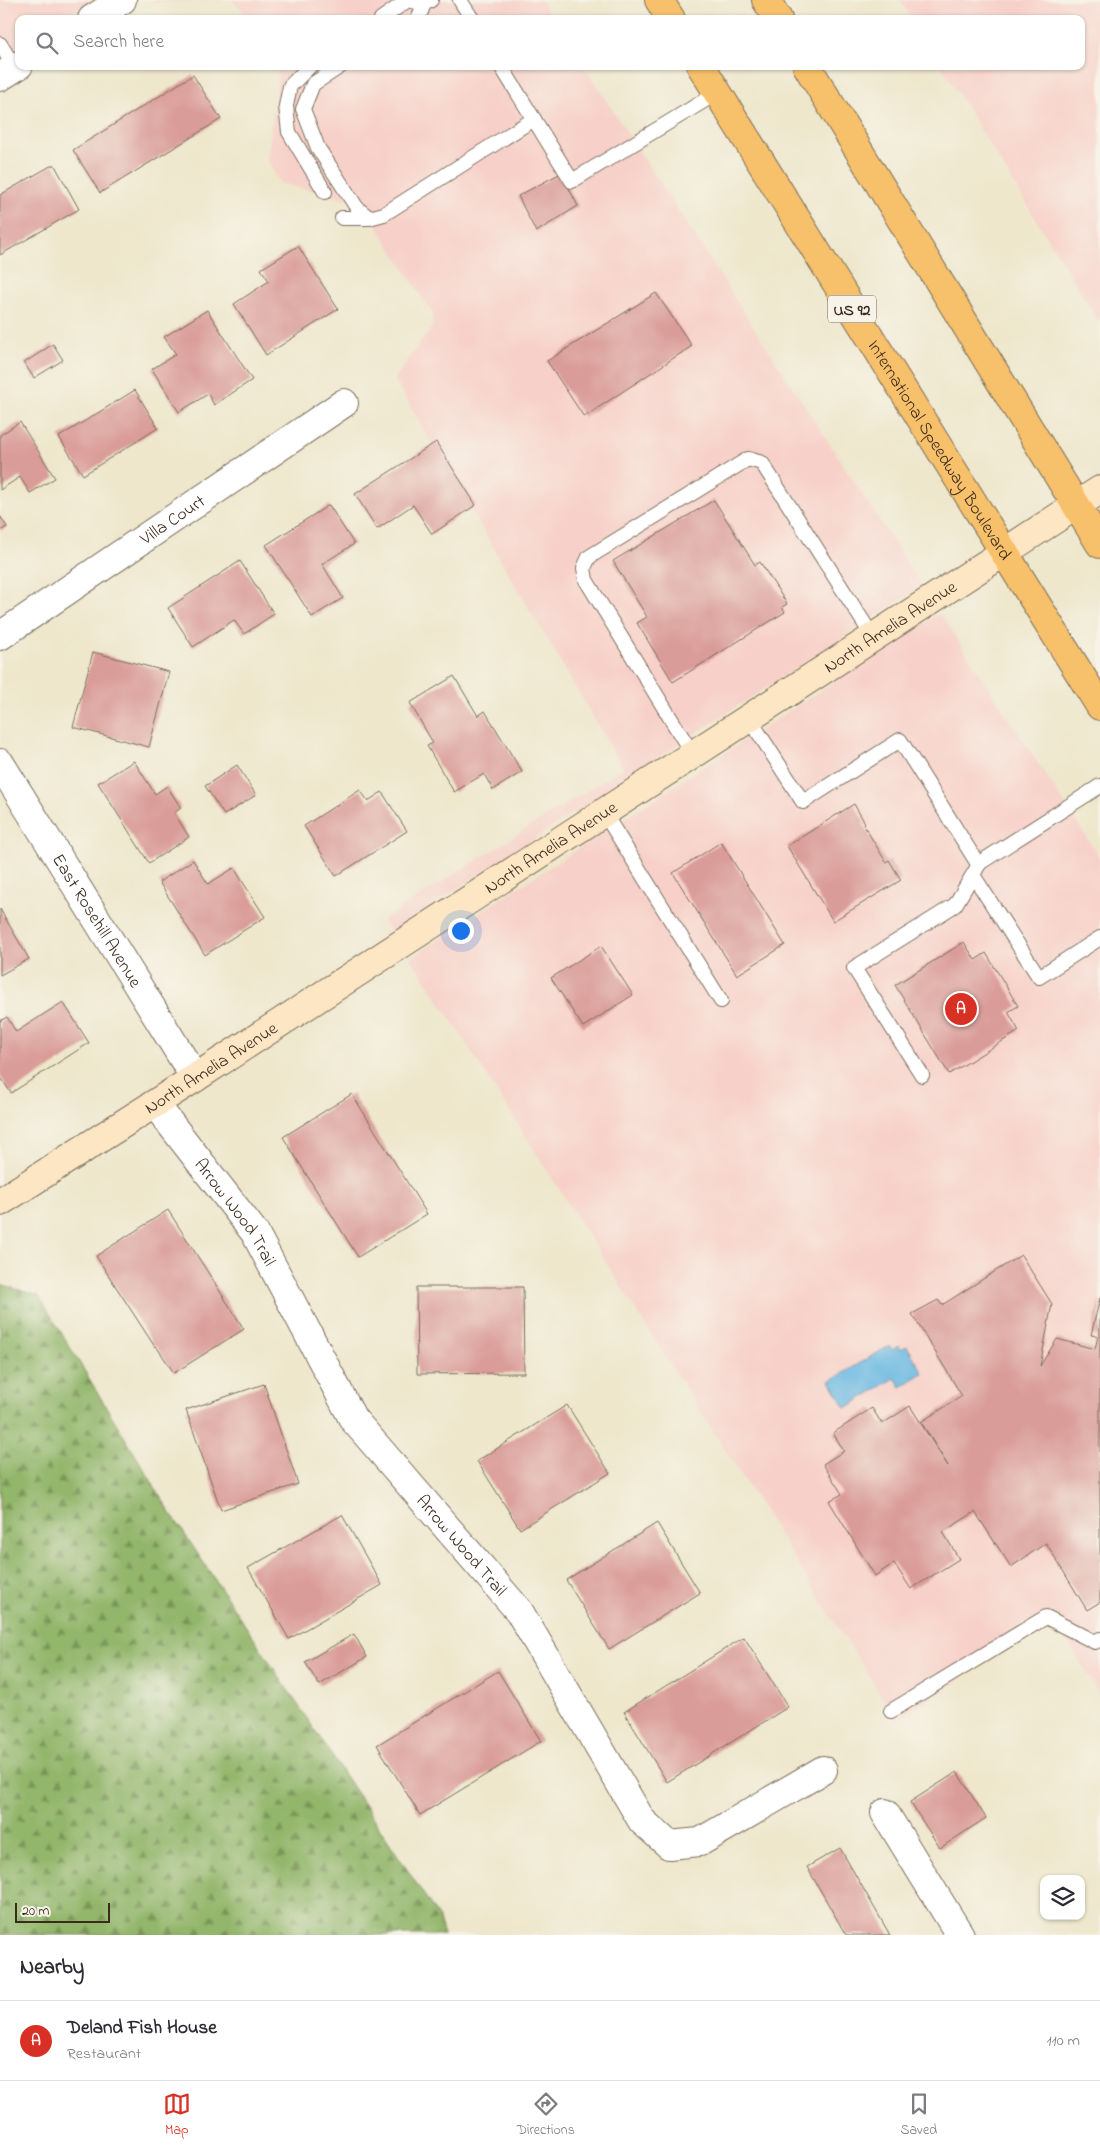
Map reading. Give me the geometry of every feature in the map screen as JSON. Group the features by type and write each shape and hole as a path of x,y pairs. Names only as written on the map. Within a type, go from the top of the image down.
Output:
{"main road":[{"path":"659,0 668,15"},
{"path":"766,0 775,15"},
{"name":"International Speedway Boulevard","path":"703,70 1100,706"},
{"path":"809,70 1100,544"},
{"name":"North Amelia Avenue","path":"0,1202 155,1104 1100,490"}],"street":[{"path":"98,15 122,0"},
{"name":"Villa Court","path":"0,636 344,403"},
{"name":"East Rosehill Avenue","path":"0,763 195,1078"},
{"name":"Arrow Wood Trail","path":"155,1104 255,1233 353,1419 519,1610 642,1821 669,1845 700,1842 823,1770"},
{"path":"885,1813 960,1935"}],"lane":[{"path":"387,15 408,0 428,2 420,15"},
{"path":"460,0 469,15"},
{"path":"0,44 11,70"},
{"path":"306,70 290,86 286,106 290,132 325,192"},
{"path":"335,70 313,84 303,109 318,148 357,208 369,218"},
{"path":"504,70 572,181 717,93"},
{"path":"342,218 369,218 384,214 534,118"},
{"path":"693,755 586,580 584,568 589,557 748,459 762,463 873,637"},
{"path":"749,718 802,802 900,740 978,864 1100,786"},
{"path":"604,813 721,1001"},
{"path":"922,1075 854,968 954,906 981,861"},
{"path":"973,875 1039,977 1100,938"},
{"path":"891,1711 1046,1617 1095,1642 1100,1639"}],"shaded area":[{"path":"0,0 92,0 68,15 15,15 15,49 0,58"},
{"path":"152,0 541,0 550,15 247,15 233,1 149,2"},
{"path":"900,0 1100,0 1100,323 943,70 1085,70 1085,15 909,15"},
{"path":"277,70 587,70 922,586 391,932 382,920 623,768 394,379 432,327 433,314 360,200 345,199 280,183 267,160 278,75"},
{"path":"940,613 1100,858 1100,1695 1053,1618 897,1720 410,958"}],"green space":[{"path":"0,1284 39,1296 170,1512 438,1916 444,1935 0,1935"}],"water":[{"path":"889,1346 892,1350 898,1346 900,1350 907,1346 923,1373 901,1387 895,1378 846,1408 830,1381"}],"building":[{"path":"193,75 221,119 100,193 73,150"},
{"path":"54,164 79,209 0,255 0,195"},
{"path":"561,173 578,206 536,232 518,196"},
{"path":"298,246 338,309 266,355 234,304 269,281 261,269"},
{"path":"656,293 692,346 584,417 547,361"},
{"path":"207,310 252,380 214,405 208,394 179,412 152,369 176,354 164,337"},
{"path":"53,344 63,360 34,378 24,363"},
{"path":"135,390 158,428 83,475 59,437"},
{"path":"20,422 55,478 30,493 20,477 0,490 0,435"},
{"path":"436,442 476,505 432,534 413,505 377,529 355,494"},
{"path":"714,500 755,565 760,562 787,604 782,607 785,612 673,682 637,623 647,617 613,561"},
{"path":"329,505 354,544 322,564 343,598 312,617 266,545"},
{"path":"0,516 7,527 0,531"},
{"path":"240,561 274,614 244,634 234,620 193,647 168,608"},
{"path":"93,652 169,672 149,747 73,727"},
{"path":"454,676 478,716 485,711 522,772 493,790 484,774 454,792 427,746 433,743 410,703"},
{"path":"134,761 155,794 167,786 181,808 174,813 189,837 149,863 98,783"},
{"path":"237,765 256,795 224,815 205,786"},
{"path":"360,790 368,801 382,792 407,831 336,876 304,826"},
{"path":"854,804 865,823 863,824 886,862 889,860 901,880 833,921 787,846"},
{"path":"721,842 785,945 737,975 673,873"},
{"path":"193,860 208,884 234,868 265,917 205,955 159,882"},
{"path":"0,909 29,959 0,975"},
{"path":"964,942 975,960 986,953 1018,1006 1008,1012 1019,1031 949,1074 895,985"},
{"path":"601,946 633,995 583,1027 551,978"},
{"path":"63,1002 89,1043 11,1093 0,1076 0,1021 7,1017 16,1032"},
{"path":"352,1094 427,1214 358,1257 283,1137"},
{"path":"168,1210 244,1329 174,1373 96,1256"},
{"path":"1021,1255 1052,1304 1040,1366 1057,1339 1095,1349 1098,1336 1091,1335 1100,1298 1100,1602 1087,1610 1046,1543 1011,1567 975,1512 943,1532 959,1559 911,1589 894,1563 875,1576 829,1501 842,1494 823,1464 844,1451 833,1433 872,1408 882,1424 910,1406 948,1466 921,1422 962,1396 912,1314 938,1300 942,1305"},
{"path":"416,1287 523,1287 524,1373 417,1374"},
{"path":"264,1384 298,1484 221,1510 186,1410"},
{"path":"567,1405 610,1473 520,1529 477,1461"},
{"path":"342,1515 382,1585 289,1639 248,1568"},
{"path":"657,1523 700,1593 609,1649 566,1580"},
{"path":"354,1634 367,1657 319,1685 305,1662"},
{"path":"744,1637 788,1707 667,1782 624,1712"},
{"path":"498,1671 541,1741 420,1815 377,1745"},
{"path":"957,1772 986,1818 940,1848 910,1802"},
{"path":"840,1848 890,1935 846,1935 807,1867"}],"place":[{"name":"Deland Fish House","path":"961,1009"}]}
